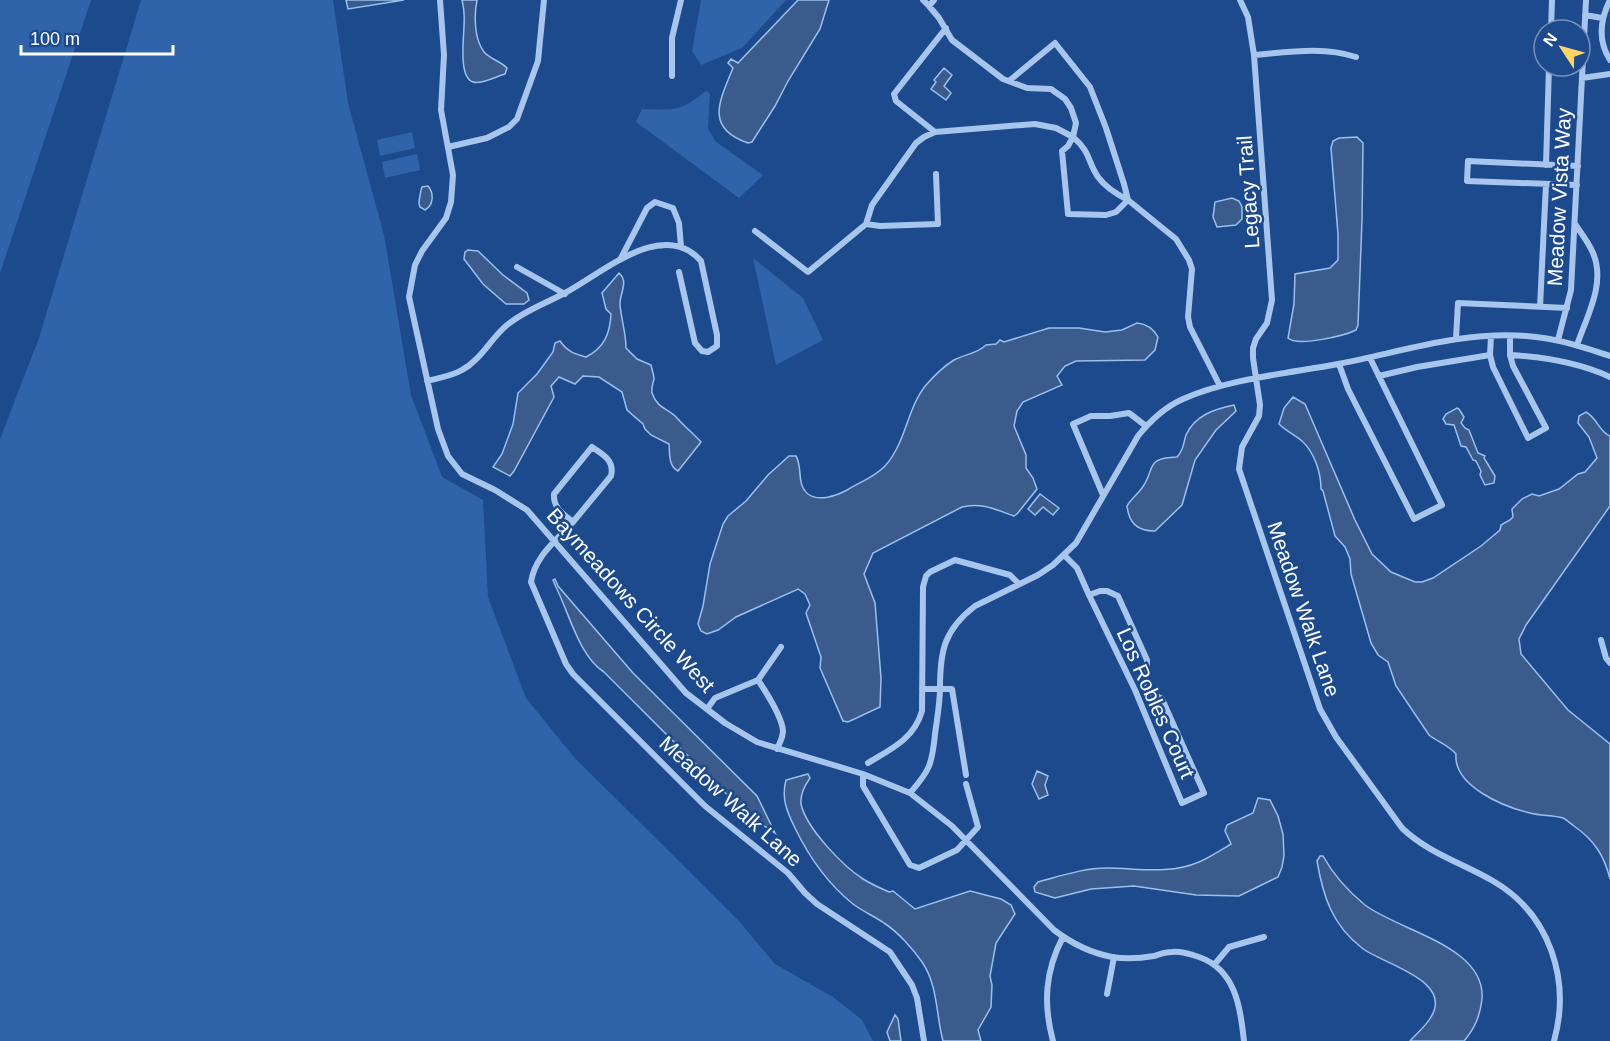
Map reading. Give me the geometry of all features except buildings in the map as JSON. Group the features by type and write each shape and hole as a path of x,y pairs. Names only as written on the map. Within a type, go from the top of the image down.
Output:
{"street":[{"name":"Baymeadows Circle West","path":"440,0 444,55 441,110 453,175 451,202 446,218 422,251 415,265 409,297 438,429 454,465 462,474 520,504 539,522 686,693 741,733 757,742 863,774 910,793 952,826 1029,906 1063,937 1084,948 1114,957 1144,957 1164,952 1184,952 1203,958 1214,965"},
{"path":"448,147 487,138 509,127 517,119 538,61 544,0"},
{"path":"672,76 672,38 681,0"},
{"path":"923,0 932,3 952,40 1003,79 1027,88 1051,89 1065,99 1076,123 1073,137 1062,151 1068,214 1106,215 1116,212 1128,200"},
{"name":"Legacy Trail","path":"1240,0 1248,17 1254,55 1272,300 1267,322 1253,348 1256,379"},
{"path":"1551,18 1552,0"},
{"name":"Meadow Vista Way","path":"1585,18 1586,0"},
{"path":"1610,0 1602,18 1602,41 1604,51 1610,60"},
{"path":"1585,15 1602,18"},
{"path":"935,132 896,101 894,94 946,28"},
{"path":"1009,81 1055,42 1090,87 1106,128 1128,200"},
{"path":"1254,55 1320,50 1339,51 1356,57"},
{"path":"1592,77 1610,74"},
{"path":"1546,165 1549,78"},
{"name":"Meadow Vista Way","path":"1558,340 1571,290 1582,78"},
{"path":"755,231 808,272 866,224 872,205 909,152 924,137 935,132 1035,124 1056,128 1084,146 1098,177 1115,194 1128,200 1176,240 1189,260 1192,269 1188,317 1190,327 1220,386"},
{"path":"1577,185 1467,181 1468,161 1578,166"},
{"path":"866,224 880,226 938,224 936,174"},
{"path":"1540,307 1546,184"},
{"path":"621,258 647,208 655,202 674,208 679,223 681,247"},
{"path":"1575,223 1592,251 1598,278 1577,345"},
{"path":"427,381 463,370 507,325 526,312 565,294 632,252 645,248 681,247 695,253 702,261 717,335 717,346 708,352 702,351 695,343 679,272"},
{"path":"517,267 565,294"},
{"path":"1456,338 1458,303 1567,309"},
{"path":"1491,336 1490,355 1493,367 1528,438 1546,428 1513,366 1510,355 1510,336"},
{"path":"910,793 928,768 933,753 940,689 941,653 957,622 975,606 1038,575 1064,555 1081,536 1103,495 1146,426 1181,399 1220,386 1370,358 1456,338 1525,336 1558,340 1610,356"},
{"path":"1378,376 1490,355"},
{"path":"1510,355 1558,360 1610,377"},
{"path":"1340,364 1348,389 1414,519 1442,505 1370,358"},
{"name":"Meadow Walk Lane","path":"1256,379 1260,405 1259,416 1242,447 1239,469 1320,709 1336,737 1402,828 1429,849 1497,883 1515,897 1543,931 1559,973 1561,999 1559,1023 1554,1041"},
{"path":"1103,495 1073,424 1091,416 1129,414 1146,426"},
{"name":"Meadow Walk Lane","path":"573,522 557,508 554,494 592,447 610,461 613,468 611,476 573,522 556,542 536,563 531,582 566,664 573,675 705,806 788,873 811,899 890,952 915,992 924,1041"},
{"name":"Los Robles Court","path":"1064,555 1077,568 1089,595 1135,690 1182,802 1203,793 1162,699 1145,690 1143,686 1147,675 1147,660 1118,596 1107,591 1089,595"},
{"path":"868,763 900,744 912,732 922,711 923,587 926,576 955,560 1010,575 1019,584"},
{"path":"1601,640 1606,658 1610,663"},
{"path":"707,709 715,698 758,680 781,647"},
{"path":"758,680 767,692 783,728 777,749"},
{"path":"922,689 952,689 966,775"},
{"path":"863,774 862,786 910,865 919,868 957,850 978,827 966,784"},
{"path":"1053,1041 1047,1019 1046,990 1054,955 1063,937"},
{"path":"1244,1041 1241,1015 1233,987 1227,977 1214,965 1229,947 1264,937"},
{"path":"1107,994 1114,957"}],"shaded area":[{"path":"0,0 91,0 0,273"},
{"path":"141,0 333,0 348,103 384,235 411,395 442,477 483,500 488,597 526,698 573,756 738,920 775,964 833,997 862,1020 873,1041 0,1041 0,439 39,338"},
{"path":"346,0 404,0 348,9"},
{"path":"462,0 477,0 475,20 478,40 486,54 507,68 505,74 476,83 468,78 463,62 464,10"},
{"path":"701,0 786,0 742,48 701,65 692,51"},
{"path":"798,0 829,0 820,29 775,106 752,142 748,143 734,137 720,121 720,102 733,68 728,63 731,59 738,63"},
{"path":"944,68 952,75 944,86 951,93 946,100 931,89 936,82 934,80"},
{"path":"706,91 710,93 708,129 716,142 763,175 739,198 636,122 642,109 676,108 690,103"},
{"path":"412,132 415,148 380,156 377,140"},
{"path":"1357,137 1363,143 1358,325 1356,330 1332,338 1310,341 1293,340 1288,338 1294,304 1295,274 1330,268 1338,260 1331,148 1333,141 1339,138"},
{"path":"417,154 420,170 385,178 382,162"},
{"path":"428,186 432,199 425,210 420,207 419,200 422,187"},
{"path":"1232,198 1239,201 1242,207 1242,219 1236,225 1217,227 1213,217 1215,202"},
{"path":"478,251 503,275 527,293 529,300 524,304 506,304 483,284 464,259 465,252"},
{"path":"753,258 803,298 823,340 776,365"},
{"path":"619,273 623,280 620,304 626,348 637,359 651,365 654,379 652,393 657,403 675,415 701,442 678,471 671,463 669,444 651,435 643,424 627,410 622,392 599,377 583,376 575,384 559,377 551,386 554,397 514,471 510,476 493,467 502,454 513,424 518,393 537,374 553,352 555,343 560,341 571,352 586,357 602,345 609,328 611,314 606,309 602,293"},
{"path":"1137,323 1149,327 1158,337 1155,350 1145,360 1076,361 1065,366 1057,376 1062,385 1023,402 1017,411 1014,426 1026,455 1026,468 1037,489 1017,514 1014,516 982,506 962,507 873,553 864,574 875,603 881,678 880,707 848,722 843,721 820,668 821,657 806,613 810,605 805,594 798,589 736,617 718,630 707,634 701,631 698,624 710,564 723,524 728,516 746,501 768,475 789,456 796,456 802,486 808,494 822,498 838,494 872,476 885,466 898,447 920,394 936,375 954,360 986,345 996,344 1000,340 1004,342 1049,328 1079,328 1105,332 1122,330"},
{"path":"1293,397 1305,404 1372,554 1391,572 1415,582 1433,578 1481,546 1500,530 1501,525 1513,517 1512,509 1522,499 1532,494 1539,496 1559,489 1578,474 1585,472 1597,458 1589,437 1578,423 1579,416 1586,412 1603,432 1610,436 1610,506 1526,625 1519,639 1521,654 1568,710 1610,744 1610,879 1597,849 1587,837 1566,820 1507,806 1471,785 1457,765 1456,754 1429,735 1396,686 1388,662 1378,655 1371,643 1351,574 1350,559 1345,547 1335,536 1313,457 1302,441 1279,424 1284,408"},
{"path":"1234,405 1236,411 1216,430 1195,460 1182,505 1155,531 1135,525 1127,506 1142,488 1155,462 1177,457 1190,428 1200,418 1213,411"},
{"path":"1457,408 1464,417 1461,423 1469,430 1478,453 1485,456 1495,476 1494,483 1485,485 1476,461 1473,460 1466,447 1461,446 1454,425 1446,424 1443,419 1446,414"},
{"path":"1040,494 1059,508 1053,515 1043,507 1035,515 1028,509"},
{"path":"555,579 558,586 633,673 757,796 775,833 722,790 595,665 581,645 553,580"},
{"path":"1037,771 1048,776 1045,785 1048,795 1039,799 1032,784"},
{"path":"808,774 810,778 803,790 801,800 804,814 826,846 863,879 889,892 893,891 915,909 970,891 1001,899 1011,905 1015,914 996,943 990,976 991,1007 978,1030 981,1041 943,1041 934,990 922,962 895,931 844,896 813,860 790,816 784,793 786,780"},
{"path":"1258,798 1270,800 1278,816 1283,834 1282,867 1278,877 1239,896 1196,895 1134,886 1091,889 1055,898 1035,892 1034,887 1038,882 1081,871 1098,868 1165,870 1199,862 1231,844 1225,831 1227,825 1253,813"},
{"path":"1320,856 1323,856 1342,882 1365,905 1438,942 1456,953 1470,966 1480,981 1482,999 1476,1022 1464,1041 1410,1041 1431,1017 1435,1004 1433,993 1425,983 1413,975 1362,948 1343,930 1330,909 1322,886 1317,861"},
{"path":"895,1015 898,1019 901,1041 890,1041 887,1032"}]}
